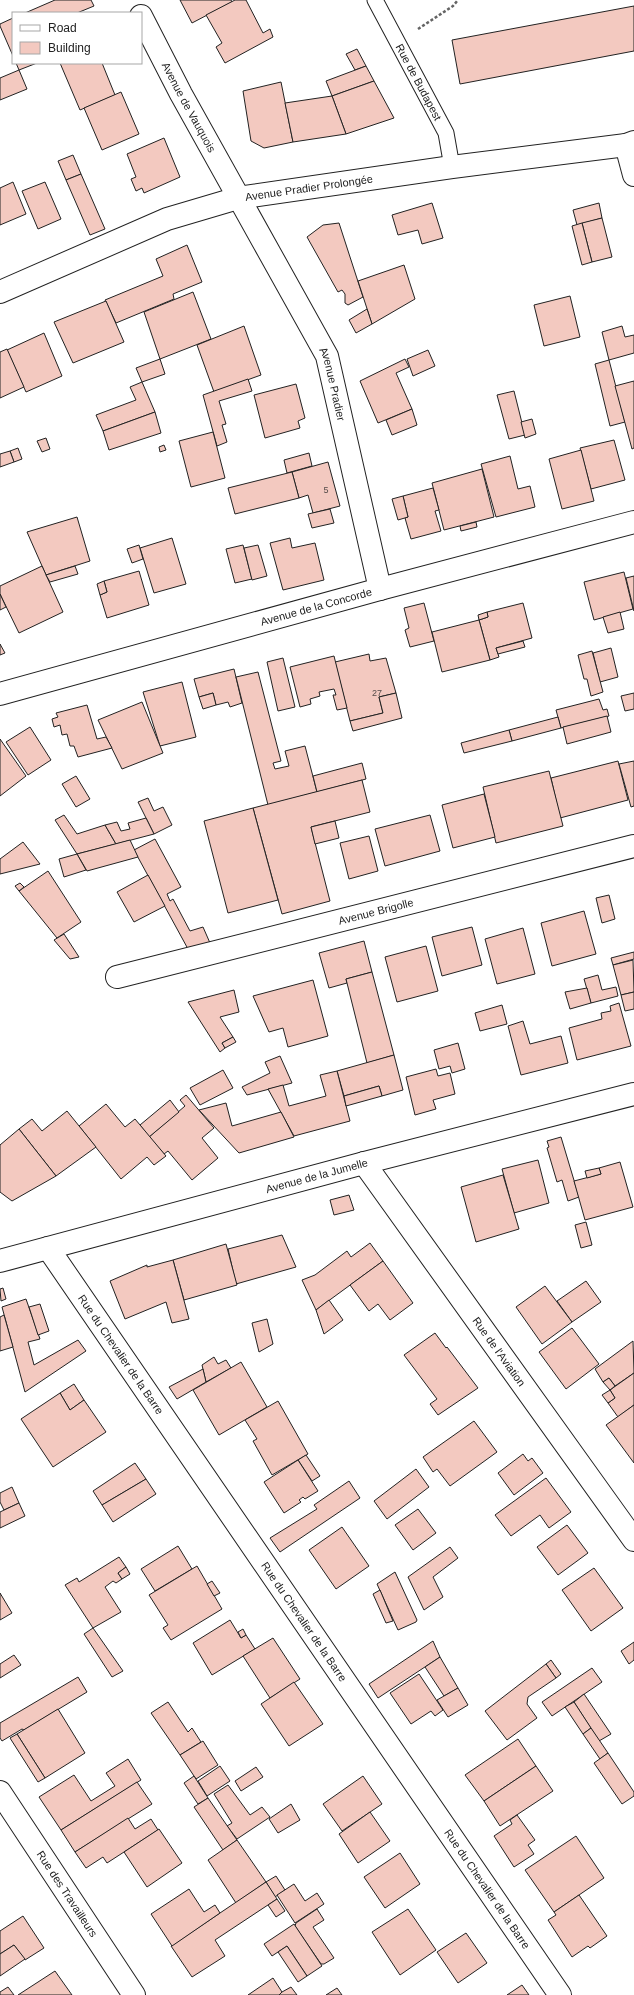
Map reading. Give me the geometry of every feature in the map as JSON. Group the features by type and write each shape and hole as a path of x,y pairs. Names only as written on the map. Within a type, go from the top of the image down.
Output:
{"street":[{"path":"133,0 139,12"},
{"name":"Avenue de Vauquois","path":"142,18 238,198"},
{"path":"630,143 634,175"},
{"name":"Avenue Pradier Prolongée","path":"0,292 167,219 238,198 630,143"},
{"name":"Avenue Pradier","path":"238,198 327,356 380,589"},
{"name":"Avenue de la Concorde","path":"0,694 380,589 634,522"},
{"name":"Avenue Brigolle","path":"117,977 634,846"},
{"name":"Avenue de la Jumelle","path":"0,1261 364,1163 634,1094"},
{"name":"Rue de l'Aviation","path":"364,1163 634,1540"},
{"name":"Rue du Chevalier de la Barre","path":"48,1248 560,1995"},
{"name":"Rue des Travailleurs","path":"0,1792 134,1995"}],"lane":[{"name":"Rue de Budapest","path":"375,0 446,133 452,167"}],"path":[{"path":"397,42 453,6 458,0"}],"building":[{"path":"55,0 91,0 94,6 79,12 27,12"},
{"path":"180,0 231,0 232,2 192,23"},
{"path":"235,0 246,0 263,33 270,29 273,37 225,63 216,47 222,43 206,15"},
{"path":"634,6 634,51 460,84 452,40"},
{"path":"12,18 12,54 0,26 0,24"},
{"path":"357,49 366,66 355,70 346,54"},
{"path":"16,64 34,64 19,70"},
{"path":"60,64 102,64 115,95 80,110"},
{"path":"366,66 374,81 332,96 326,81"},
{"path":"19,70 27,89 0,100 0,78"},
{"path":"374,81 394,118 346,134 332,96"},
{"path":"281,82 293,142 264,148 251,141 243,91"},
{"path":"121,92 139,134 102,150 84,108"},
{"path":"332,96 346,134 293,142 285,103"},
{"path":"164,138 180,177 144,193 142,188 136,191 131,179 136,177 127,154"},
{"path":"73,155 81,174 66,180 58,161"},
{"path":"81,174 105,229 90,235 66,180"},
{"path":"13,182 26,214 0,225 0,188"},
{"path":"45,182 61,219 38,229 22,191"},
{"path":"432,203 443,238 422,244 418,230 398,235 392,215"},
{"path":"599,203 602,218 577,225 573,210"},
{"path":"602,218 612,257 592,262 582,223"},
{"path":"339,223 363,297 348,305 345,303 345,294 342,290 338,292 307,237 323,225"},
{"path":"582,223 592,262 582,265 572,226"},
{"path":"187,245 202,282 173,294 174,299 116,323 105,300 163,276 156,259"},
{"path":"404,265 415,299 372,324 358,281"},
{"path":"193,292 211,339 160,359 144,312"},
{"path":"570,296 580,337 544,346 534,305"},
{"path":"106,301 124,342 73,363 54,322"},
{"path":"367,309 372,324 356,333 349,320"},
{"path":"244,326 261,375 214,392 197,345"},
{"path":"622,326 625,337 634,335 634,353 609,360 602,332"},
{"path":"44,333 62,376 26,392 7,350"},
{"path":"7,349 24,387 0,398 0,352"},
{"path":"428,350 435,366 413,376 407,359"},
{"path":"160,359 165,374 142,382 136,368"},
{"path":"405,359 409,367 396,373 412,409 378,423 360,381"},
{"path":"609,360 625,422 610,426 595,364"},
{"path":"248,379 252,391 219,401 226,424 222,425 227,442 217,446 203,395"},
{"path":"634,381 634,448 632,449 615,386"},
{"path":"142,382 155,412 103,431 96,415 136,400 130,387"},
{"path":"296,384 305,418 298,421 300,428 265,438 254,395"},
{"path":"514,391 525,435 509,439 497,395"},
{"path":"412,409 417,425 392,435 386,420"},
{"path":"155,412 161,433 109,450 103,431"},
{"path":"532,419 536,434 525,438 521,422"},
{"path":"213,432 225,478 191,487 179,441"},
{"path":"46,438 50,449 42,452 37,441"},
{"path":"614,440 625,480 591,489 580,448"},
{"path":"164,445 166,450 160,452 159,447"},
{"path":"18,448 22,459 14,462 10,451"},
{"path":"581,450 594,501 562,509 549,459"},
{"path":"10,451 14,462 0,467 0,454"},
{"path":"309,453 312,466 287,473 284,460"},
{"path":"510,456 518,489 530,486 535,507 496,517 481,464"},
{"path":"328,462 340,506 313,513 308,495 299,498 292,472"},
{"path":"482,469 494,517 444,530 432,483"},
{"path":"292,472 299,498 235,514 228,488"},
{"path":"433,488 439,510 435,511 441,531 411,539 405,518 408,517 403,496"},
{"path":"403,496 408,517 398,520 392,499"},
{"path":"330,509 334,523 312,528 308,514"},
{"path":"77,517 90,561 46,575 27,532"},
{"path":"476,522 477,527 461,531 460,526"},
{"path":"172,538 186,584 154,593 140,548"},
{"path":"290,538 292,548 315,543 324,580 283,590 270,543"},
{"path":"139,545 143,559 132,563 127,549"},
{"path":"243,545 252,579 235,583 226,549"},
{"path":"258,545 267,576 252,580 244,548"},
{"path":"42,566 63,612 19,633 0,594 0,586"},
{"path":"75,566 78,574 50,582 46,575"},
{"path":"139,571 149,605 107,618 100,595 107,592 104,581"},
{"path":"624,572 633,609 594,620 584,582"},
{"path":"634,576 634,611 626,578"},
{"path":"104,581 107,592 100,595 97,584"},
{"path":"0,594 6,607 0,610"},
{"path":"424,603 434,641 410,647 405,630 409,628 404,608"},
{"path":"523,603 532,638 496,648 499,657 490,660 479,620 488,617 487,612"},
{"path":"487,612 488,617 479,620 478,615"},
{"path":"620,612 624,629 608,633 603,617"},
{"path":"479,620 490,660 442,672 432,632"},
{"path":"523,641 525,647 498,654 496,648"},
{"path":"0,644 5,653 0,655"},
{"path":"611,648 618,677 600,682 593,653"},
{"path":"592,651 603,692 591,696 587,679 584,679 578,655"},
{"path":"369,654 370,661 386,658 396,693 379,697 383,713 350,721 335,662"},
{"path":"334,656 347,708 337,710 333,695 336,695 334,689 319,692 320,696 310,699 311,704 300,707 290,667"},
{"path":"283,658 295,707 278,711 267,662"},
{"path":"234,669 242,703 230,707 228,702 216,705 213,693 199,697 194,679"},
{"path":"258,672 281,761 273,763 275,769 289,766 285,751 305,746 317,792 268,805 236,677"},
{"path":"182,682 196,737 160,746 143,692"},
{"path":"213,693 216,705 203,709 199,697"},
{"path":"396,693 402,718 353,731 350,721 383,713 379,697"},
{"path":"634,693 634,709 625,711 621,696"},
{"path":"599,699 603,710 607,709 609,716 561,728 556,710"},
{"path":"142,702 163,753 122,769 98,720"},
{"path":"87,705 97,739 106,737 112,748 78,757 74,746 70,746 67,734 62,735 60,725 54,727 52,719 58,717 56,713"},
{"path":"607,716 611,732 567,744 563,727"},
{"path":"558,717 561,728 512,741 509,730"},
{"path":"30,727 51,760 28,775 6,742"},
{"path":"509,730 512,741 464,753 461,743"},
{"path":"0,739 26,776 0,796"},
{"path":"618,761 628,800 560,818 551,778"},
{"path":"634,761 634,806 631,807 619,764"},
{"path":"362,763 366,779 317,792 313,776"},
{"path":"549,771 563,826 496,843 483,787"},
{"path":"76,776 90,799 76,807 62,784"},
{"path":"362,780 370,812 311,827 330,901 282,914 253,808"},
{"path":"484,794 495,837 453,848 442,805"},
{"path":"148,798 154,811 163,807 172,825 154,834 138,802"},
{"path":"253,808 278,900 228,913 204,821"},
{"path":"64,815 77,834 105,825 116,844 77,854 55,820"},
{"path":"430,815 440,851 385,866 375,829"},
{"path":"146,818 154,834 116,844 105,825 117,822 121,831 130,829 128,823"},
{"path":"335,821 339,838 315,844 311,827"},
{"path":"369,836 378,871 349,879 340,843"},
{"path":"155,839 181,887 167,894 170,901 173,899 190,931 203,927 210,943 188,949 134,850"},
{"path":"130,840 138,857 87,871 77,854"},
{"path":"23,842 40,864 0,874 0,859"},
{"path":"77,854 86,870 64,877 59,859"},
{"path":"48,871 81,922 57,938 19,891"},
{"path":"148,875 165,906 134,922 117,892"},
{"path":"20,883 24,887 19,891 15,886"},
{"path":"609,895 615,919 602,923 596,898"},
{"path":"584,911 596,954 552,966 541,923"},
{"path":"472,927 482,965 442,976 432,937"},
{"path":"523,928 535,974 497,984 485,939"},
{"path":"64,934 79,957 70,959 54,940"},
{"path":"364,941 372,972 346,979 347,983 329,988 319,953"},
{"path":"426,946 438,991 397,1002 385,957"},
{"path":"634,952 634,959 613,965 611,958"},
{"path":"633,960 634,992 621,995 613,965"},
{"path":"372,972 394,1055 367,1063 346,979"},
{"path":"598,975 602,990 616,987 618,996 591,1003 584,979"},
{"path":"313,980 328,1036 288,1047 283,1028 269,1032 253,996"},
{"path":"587,988 591,1003 570,1009 565,992"},
{"path":"234,990 239,1012 220,1017 233,1037 222,1043 225,1048 220,1052 188,1002"},
{"path":"634,992 634,1009 625,1011 621,995"},
{"path":"619,1003 631,1046 577,1060 569,1028 602,1019 601,1013 611,1011 610,1006"},
{"path":"502,1005 507,1024 480,1031 475,1013"},
{"path":"523,1021 530,1044 561,1036 568,1063 521,1075 508,1026"},
{"path":"233,1037 236,1042 225,1048 222,1043"},
{"path":"458,1043 465,1069 452,1073 450,1066 439,1069 434,1050"},
{"path":"394,1055 403,1090 382,1096 379,1086 344,1096 337,1071"},
{"path":"280,1056 292,1083 247,1095 242,1087 270,1073 265,1062"},
{"path":"436,1069 438,1076 450,1073 455,1094 433,1100 436,1109 415,1115 406,1077"},
{"path":"223,1070 233,1088 200,1105 190,1088"},
{"path":"337,1071 350,1121 294,1136 268,1089 283,1085 289,1106 326,1096 320,1075"},
{"path":"379,1086 382,1096 346,1106 344,1096"},
{"path":"186,1095 214,1128 202,1138 218,1158 192,1180 168,1151 164,1154 149,1137 185,1106 180,1100"},
{"path":"170,1100 179,1112 149,1137 140,1125"},
{"path":"226,1103 232,1126 281,1112 294,1137 239,1153 199,1110"},
{"path":"106,1104 125,1127 135,1119 166,1156 154,1165 147,1157 121,1179 79,1126"},
{"path":"67,1111 96,1147 56,1176 19,1129 32,1119 42,1131"},
{"path":"19,1129 56,1176 12,1201 0,1192 0,1145"},
{"path":"561,1137 579,1197 568,1201 562,1180 557,1182 547,1148 549,1147 547,1141"},
{"path":"538,1160 549,1203 514,1213 502,1169"},
{"path":"620,1162 633,1207 585,1220 574,1181 601,1174 599,1168"},
{"path":"599,1168 601,1174 587,1178 585,1171"},
{"path":"503,1175 519,1229 476,1242 461,1187"},
{"path":"349,1195 354,1210 334,1215 330,1200"},
{"path":"586,1222 592,1245 581,1248 575,1225"},
{"path":"282,1235 296,1267 236,1284 228,1249"},
{"path":"370,1243 383,1261 316,1310 302,1280 315,1275 347,1251 351,1257"},
{"path":"226,1244 237,1285 184,1300 173,1260"},
{"path":"173,1260 189,1319 172,1323 166,1302 125,1319 110,1281 147,1265 147,1267"},
{"path":"383,1261 413,1303 390,1320 378,1304 369,1311 350,1285"},
{"path":"586,1281 601,1302 572,1322 557,1301"},
{"path":"545,1286 572,1322 542,1344 516,1307"},
{"path":"3,1288 6,1299 1,1301 0,1289"},
{"path":"26,1299 40,1339 28,1342 34,1365 78,1340 86,1351 25,1392 2,1307"},
{"path":"329,1300 343,1320 324,1334 316,1310"},
{"path":"40,1304 49,1331 38,1335 29,1307"},
{"path":"4,1315 13,1347 0,1351 0,1317"},
{"path":"267,1319 273,1344 259,1352 252,1323"},
{"path":"572,1328 599,1364 566,1389 539,1352"},
{"path":"435,1333 478,1388 438,1415 430,1404 437,1399 404,1355"},
{"path":"633,1341 634,1373 615,1386 609,1378 603,1382 595,1369"},
{"path":"214,1357 218,1364 226,1360 231,1368 206,1382 202,1365"},
{"path":"241,1362 267,1407 219,1435 193,1390"},
{"path":"203,1369 206,1382 177,1399 169,1387"},
{"path":"634,1373 634,1405 618,1417 608,1403 615,1398 610,1390"},
{"path":"609,1378 615,1386 610,1390 603,1382"},
{"path":"74,1384 84,1400 70,1410 60,1393"},
{"path":"610,1390 615,1398 608,1403 602,1395"},
{"path":"60,1393 70,1410 84,1400 106,1432 53,1467 21,1419"},
{"path":"278,1401 308,1454 272,1475 253,1441 257,1439 245,1420"},
{"path":"634,1405 634,1463 606,1425"},
{"path":"474,1421 497,1452 450,1486 437,1469 433,1472 423,1457"},
{"path":"523,1454 528,1461 532,1458 543,1473 514,1495 498,1473"},
{"path":"306,1455 320,1476 312,1481 298,1460"},
{"path":"298,1460 318,1491 305,1499 303,1497 299,1500 301,1502 284,1513 264,1482"},
{"path":"135,1463 146,1479 102,1505 93,1491"},
{"path":"416,1469 429,1487 387,1519 374,1501"},
{"path":"546,1478 571,1512 549,1528 540,1515 511,1536 495,1515"},
{"path":"146,1479 156,1494 113,1522 102,1505"},
{"path":"349,1481 360,1498 280,1552 270,1538 317,1509 314,1505"},
{"path":"12,1487 19,1503 4,1510 0,1502 0,1493"},
{"path":"19,1503 25,1516 0,1528 0,1512"},
{"path":"418,1509 436,1533 413,1550 395,1525"},
{"path":"567,1525 588,1553 558,1575 537,1547"},
{"path":"342,1527 369,1566 336,1589 309,1550"},
{"path":"178,1546 192,1569 155,1591 141,1569"},
{"path":"450,1547 458,1558 433,1577 443,1597 424,1610 408,1577"},
{"path":"119,1557 126,1567 118,1573 122,1579 116,1583 113,1581 105,1587 121,1612 93,1628 65,1585 77,1578 79,1582"},
{"path":"197,1566 222,1609 171,1640 163,1628 168,1625 149,1595"},
{"path":"126,1567 130,1574 122,1579 118,1573"},
{"path":"594,1568 623,1608 591,1631 562,1590"},
{"path":"395,1572 417,1620 416,1622 398,1630 377,1584"},
{"path":"212,1581 220,1593 214,1596 207,1584"},
{"path":"380,1590 393,1621 386,1623 373,1594"},
{"path":"0,1593 12,1613 0,1620"},
{"path":"230,1620 241,1638 246,1635 255,1649 212,1675 193,1643"},
{"path":"93,1628 123,1671 112,1677 84,1634"},
{"path":"243,1629 246,1635 241,1638 238,1632"},
{"path":"273,1638 300,1679 270,1698 243,1656"},
{"path":"433,1641 440,1657 378,1698 369,1684"},
{"path":"634,1642 634,1660 629,1664 621,1651"},
{"path":"14,1655 21,1665 0,1678 0,1664"},
{"path":"440,1657 458,1688 444,1696 425,1667"},
{"path":"551,1660 561,1674 556,1678 546,1664"},
{"path":"546,1664 556,1678 528,1697 527,1704 537,1718 507,1740 485,1711"},
{"path":"592,1668 602,1682 552,1716 542,1702"},
{"path":"419,1674 443,1710 435,1716 431,1711 411,1724 390,1693"},
{"path":"78,1677 87,1692 24,1730 22,1729 2,1741 0,1738 0,1723"},
{"path":"294,1682 323,1724 289,1746 261,1704"},
{"path":"458,1688 468,1705 448,1717 437,1700"},
{"path":"584,1694 611,1734 599,1741 574,1702"},
{"path":"168,1702 188,1732 192,1728 201,1742 180,1755 151,1713"},
{"path":"574,1702 591,1728 583,1734 565,1707"},
{"path":"58,1709 85,1753 45,1778 17,1734"},
{"path":"591,1728 608,1753 600,1759 583,1734"},
{"path":"17,1734 45,1778 38,1782 10,1738"},
{"path":"518,1739 536,1766 484,1801 465,1775"},
{"path":"203,1741 218,1765 196,1779 180,1755"},
{"path":"608,1753 634,1792 634,1796 622,1804 594,1763"},
{"path":"128,1759 141,1780 61,1830 39,1797 74,1775 91,1801 115,1786 106,1773"},
{"path":"220,1766 230,1781 207,1796 198,1781"},
{"path":"536,1766 553,1791 500,1826 484,1801"},
{"path":"256,1767 263,1777 241,1791 235,1781"},
{"path":"194,1776 208,1798 198,1804 184,1783"},
{"path":"363,1776 382,1804 342,1831 323,1804"},
{"path":"137,1782 152,1804 75,1852 61,1830"},
{"path":"228,1785 250,1815 262,1807 270,1817 237,1839 227,1826 232,1823 214,1794"},
{"path":"208,1798 237,1840 223,1850 194,1807"},
{"path":"291,1804 300,1820 278,1833 269,1819"},
{"path":"370,1812 390,1841 358,1863 339,1834"},
{"path":"517,1815 535,1840 528,1845 534,1854 514,1867 494,1836 512,1824 510,1820"},
{"path":"128,1818 135,1829 151,1819 158,1830 107,1863 103,1857 86,1868 75,1852"},
{"path":"159,1829 182,1863 147,1887 124,1852"},
{"path":"576,1836 604,1878 554,1912 525,1870"},
{"path":"237,1840 266,1882 236,1903 208,1860"},
{"path":"400,1853 420,1884 385,1908 364,1877"},
{"path":"276,1876 285,1890 275,1897 266,1882"},
{"path":"266,1882 277,1899 215,1940 225,1956 192,1977 171,1946"},
{"path":"294,1884 305,1901 317,1893 324,1904 295,1923 277,1895"},
{"path":"189,1889 204,1912 215,1905 220,1913 172,1946 151,1914"},
{"path":"579,1895 607,1936 590,1948 588,1946 572,1957 548,1920 556,1915 554,1912"},
{"path":"277,1899 285,1911 276,1917 268,1905"},
{"path":"317,1909 324,1920 313,1927 334,1958 324,1964 321,1964 295,1926 296,1923"},
{"path":"408,1909 436,1950 400,1975 372,1932"},
{"path":"23,1916 44,1948 25,1960 14,1945 0,1954 0,1931"},
{"path":"294,1924 322,1966 307,1976 287,1946 272,1956 264,1944"},
{"path":"466,1933 487,1963 458,1983 437,1952"},
{"path":"14,1945 25,1959 0,1976 0,1954"},
{"path":"287,1946 307,1976 298,1982 278,1952"},
{"path":"55,1971 72,1995 18,1995"},
{"path":"273,1978 282,1992 279,1995 248,1995"},
{"path":"522,1985 529,1995 507,1995"},
{"path":"8,1987 14,1995 0,1995 0,1992"},
{"path":"291,1987 297,1995 279,1995 282,1992"},
{"path":"337,1988 342,1995 326,1995"}]}
